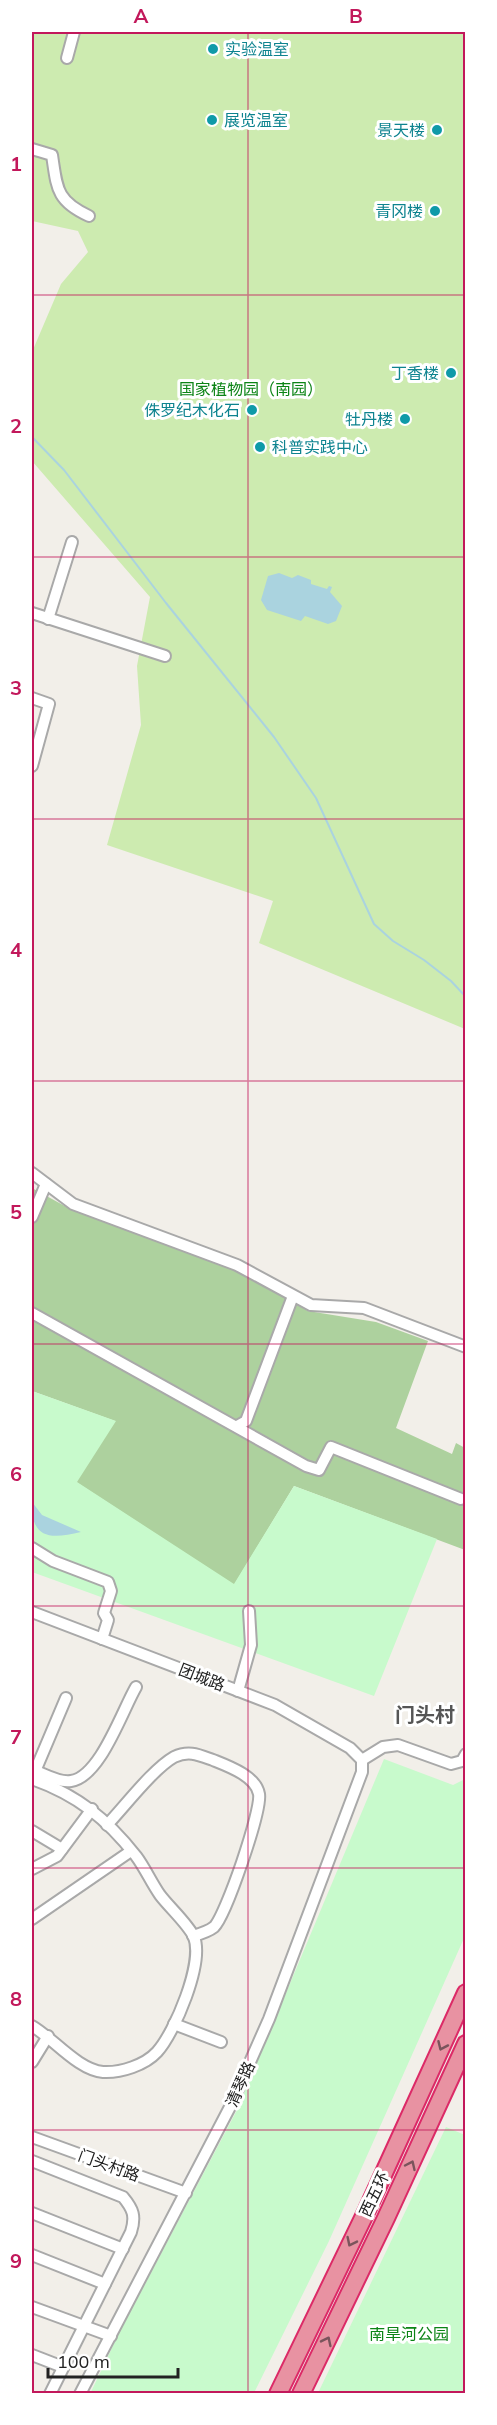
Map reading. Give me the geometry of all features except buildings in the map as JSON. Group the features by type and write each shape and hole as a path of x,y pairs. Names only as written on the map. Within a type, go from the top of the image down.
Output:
{"highway":[{"name":"西五环","path":"278,2394 377,2189 465,1993"},
{"name":"西五环","path":"301,2394 386,2218 465,2044"}],"street":[{"path":"67,58 74,32"},
{"path":"32,149 52,155 56,183 64,200 89,216"},
{"path":"48,619 72,542"},
{"path":"32,613 165,656"},
{"path":"32,698 49,704 32,766"},
{"path":"32,1173 73,1204 237,1265 311,1305 364,1308 465,1347"},
{"path":"32,1217 46,1184"},
{"path":"237,1426 246,1421 293,1296"},
{"path":"32,1313 306,1466 318,1470 331,1447 461,1499"},
{"path":"32,1548 53,1562 108,1582 111,1591 104,1613 108,1620 102,1639"},
{"path":"238,1691 251,1645 249,1611"},
{"name":"团城路","path":"32,1612 275,1705 350,1748 362,1760"},
{"path":"33,1776 70,1782 81,1778 95,1765 105,1749 136,1687"},
{"path":"33,1776 66,1698"},
{"path":"362,1760 383,1747 398,1745 451,1764 462,1761 465,1754"},
{"path":"107,1825 158,1770 174,1757 191,1752 220,1763 252,1780 260,1795 248,1844 223,1914 213,1928 194,1936"},
{"name":"清琴路","path":"80,2394 231,2105 269,2019 362,1772 362,1760"},
{"path":"32,2026 48,2036 69,2056 102,2072 131,2069 157,2053 174,2024 192,1975 197,1951 194,1936 159,1893 131,1851 107,1825 92,1809 33,1776"},
{"path":"32,1869 57,1856 92,1809"},
{"path":"32,1831 62,1850"},
{"path":"32,1920 131,1851"},
{"path":"174,2024 220,2042"},
{"path":"32,2062 48,2036"},
{"name":"门头村路","path":"32,2137 186,2193"},
{"path":"32,2161 123,2197 132,2208 135,2219 123,2249 50,2394"},
{"path":"32,2213 123,2249"},
{"path":"32,2255 105,2284"},
{"path":"32,2307 111,2336"},
{"path":"32,2355 63,2367"}],"green space":[{"name":"国家植物园（南园）","path":"32,32 459,32 465,34 465,1029 259,943 273,901 107,845 141,725 137,666 150,597 32,461 32,352 61,284 88,252 78,231 32,221"},
{"path":"32,1188 72,1210 239,1272 308,1311 376,1322 428,1341 396,1428 452,1454 456,1443 465,1448 465,1550 294,1486 234,1585 76,1482 115,1421 32,1391"},
{"path":"32,1391 116,1421 77,1482 234,1584 294,1486 437,1539 374,1696 32,1572"},
{"path":"384,1759 453,1785 465,1779 465,1936 329,2241 254,2393 90,2394 119,2333 237,2110"},
{"name":"南旱河公园","path":"446,2127 465,2135 465,2393 318,2393"}],"water":[{"path":"279,573 292,578 298,575 311,580 311,584 327,589 329,586 332,587 330,592 342,606 336,621 328,624 305,616 301,621 267,610 261,600 268,576"},
{"path":"32,1502 42,1515 81,1532 61,1536 45,1534 35,1524"}],"waterway":[{"path":"32,437 64,470 166,603 274,737 316,798 374,924 393,941 424,960 451,981 466,997"}],"place":[{"name":"实验温室","path":"213,49"},
{"name":"展览温室","path":"212,120"},
{"name":"景天楼","path":"437,130"},
{"name":"青冈楼","path":"435,211"},
{"name":"丁香楼","path":"451,373"},
{"name":"侏罗纪木化石","path":"252,410"},
{"name":"牡丹楼","path":"405,419"},
{"name":"科普实践中心","path":"260,447"}],"district":[{"name":"门头村","path":"425,1715"}]}
